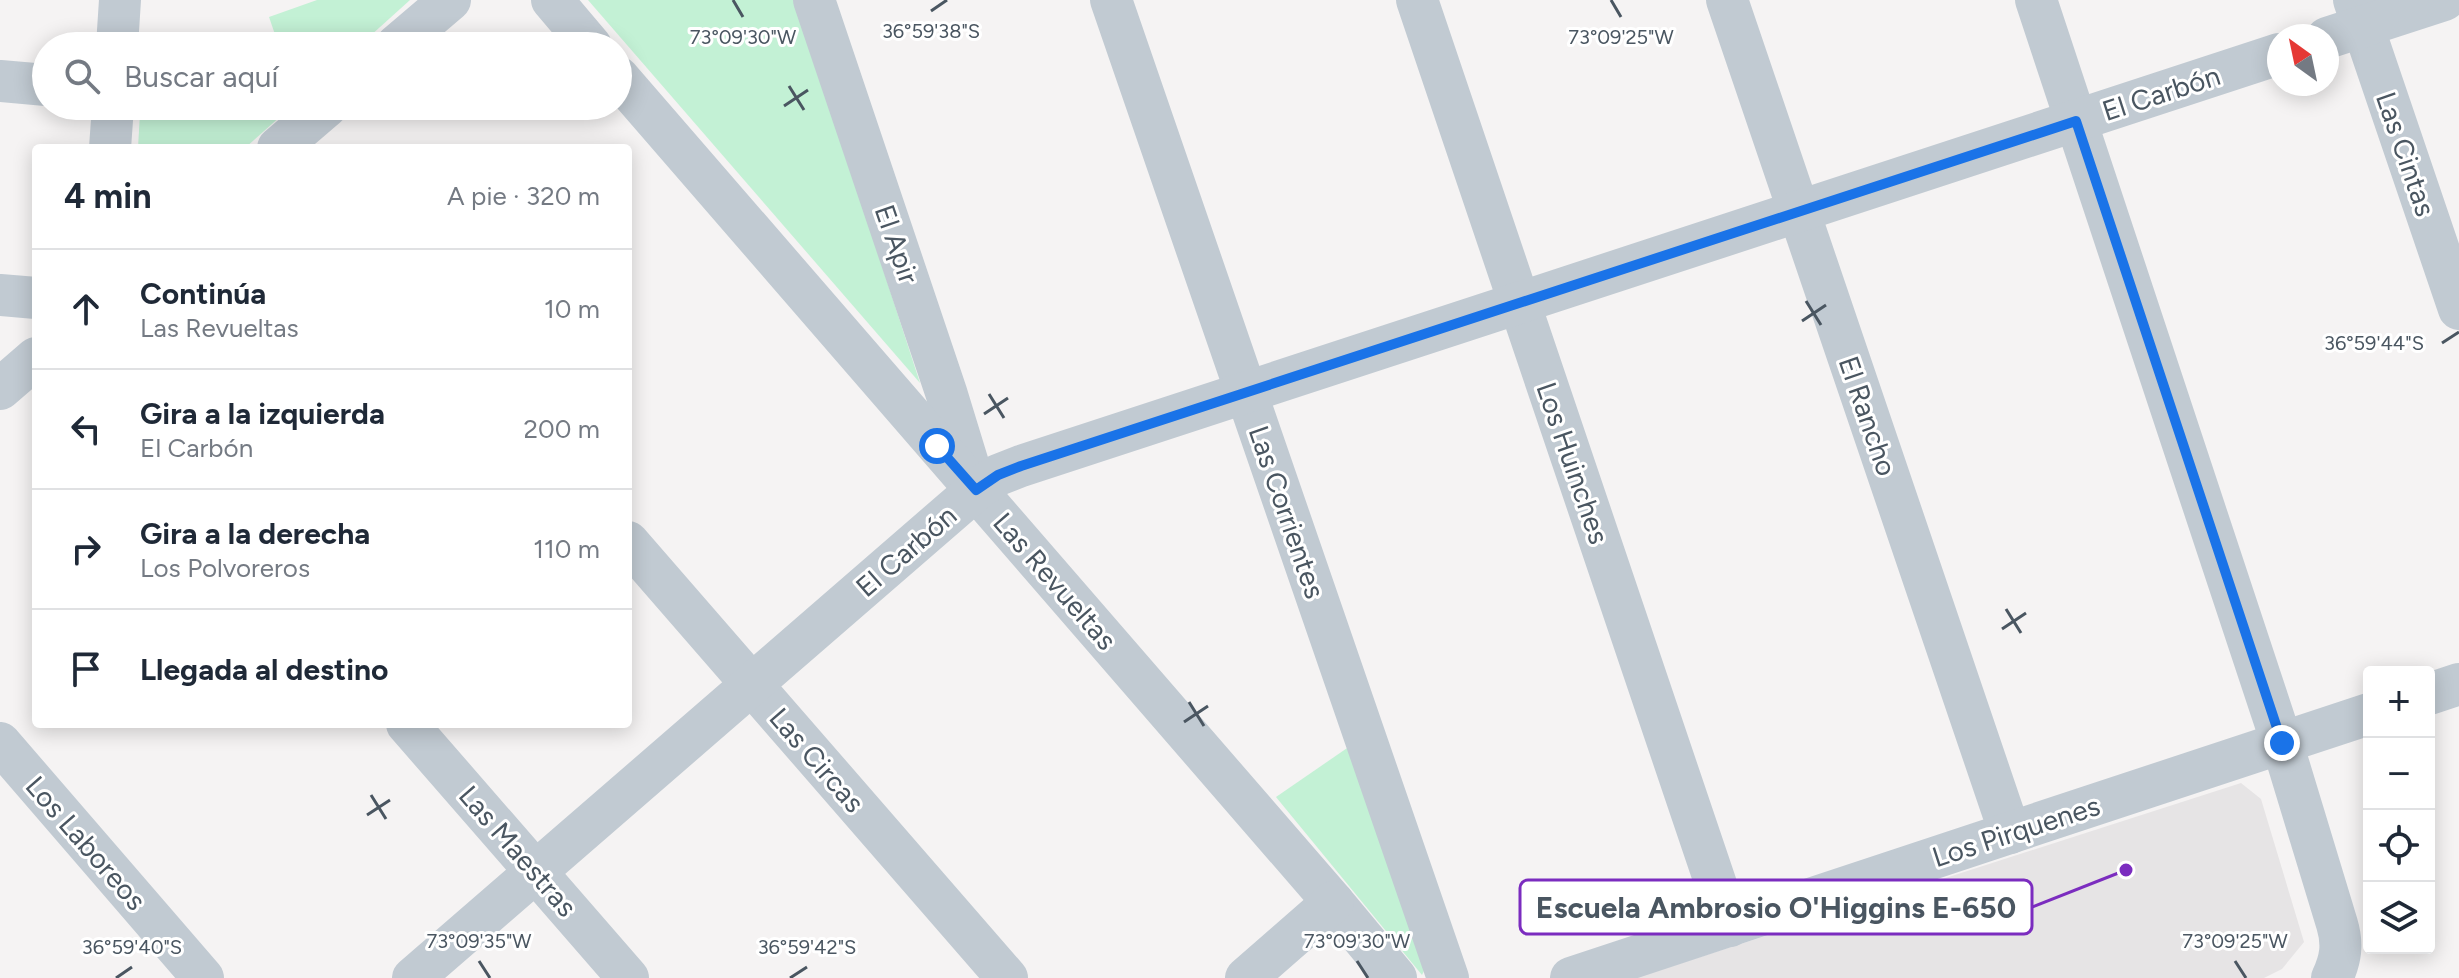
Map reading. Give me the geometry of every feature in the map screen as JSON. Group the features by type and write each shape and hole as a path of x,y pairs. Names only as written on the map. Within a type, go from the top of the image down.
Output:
{"street":[{"path":"118,32 120,0"},
{"path":"412,32 450,0"},
{"path":"552,0 579,32"},
{"name":"El Apir","path":"814,0 976,490"},
{"name":"Las Corrientes","path":"1111,0 1448,978"},
{"name":"Los Huinches","path":"1417,0 1730,926"},
{"name":"El Rancho","path":"1727,0 2010,833"},
{"path":"2036,0 2282,743 2341,937 2335,971"},
{"path":"2348,22 2444,0"},
{"name":"Las Cintas","path":"2348,22 2459,309"},
{"name":"El Carbón","path":"413,978 976,490 998,475 2267,58"},
{"path":"0,81 32,84"},
{"name":"Las Revueltas","path":"632,93 1396,978"},
{"path":"110,144 112,120"},
{"path":"285,144 312,120"},
{"path":"0,295 32,298"},
{"path":"0,389 32,361"},
{"name":"Las Circas","path":"632,547 1007,978"},
{"path":"2435,692 2459,684"},
{"name":"Los Pirquenes","path":"1571,978 2363,716"},
{"name":"Las Maestras","path":"410,728 628,978"},
{"name":"Los Laboreos","path":"0,743 203,978"},
{"path":"1246,978 1333,902"}],"shaded area":[{"path":"2241,783 2261,799 2304,942 2282,969 2264,978 1635,978"}],"green space":[{"path":"317,0 410,0 375,32 274,32 269,17"},
{"path":"588,0 796,0 920,383 632,51 632,32 616,32"},
{"path":"140,120 276,120 249,144 138,144"},
{"path":"1353,744 1430,958 1422,975 1276,797"}],"place":[{"name":"Escuela Ambrosio O'Higgins E-650","path":"2126,870"}],"route":[{"path":"937,446 976,490 998,475 1021,466 2076,121 2282,743"}]}
